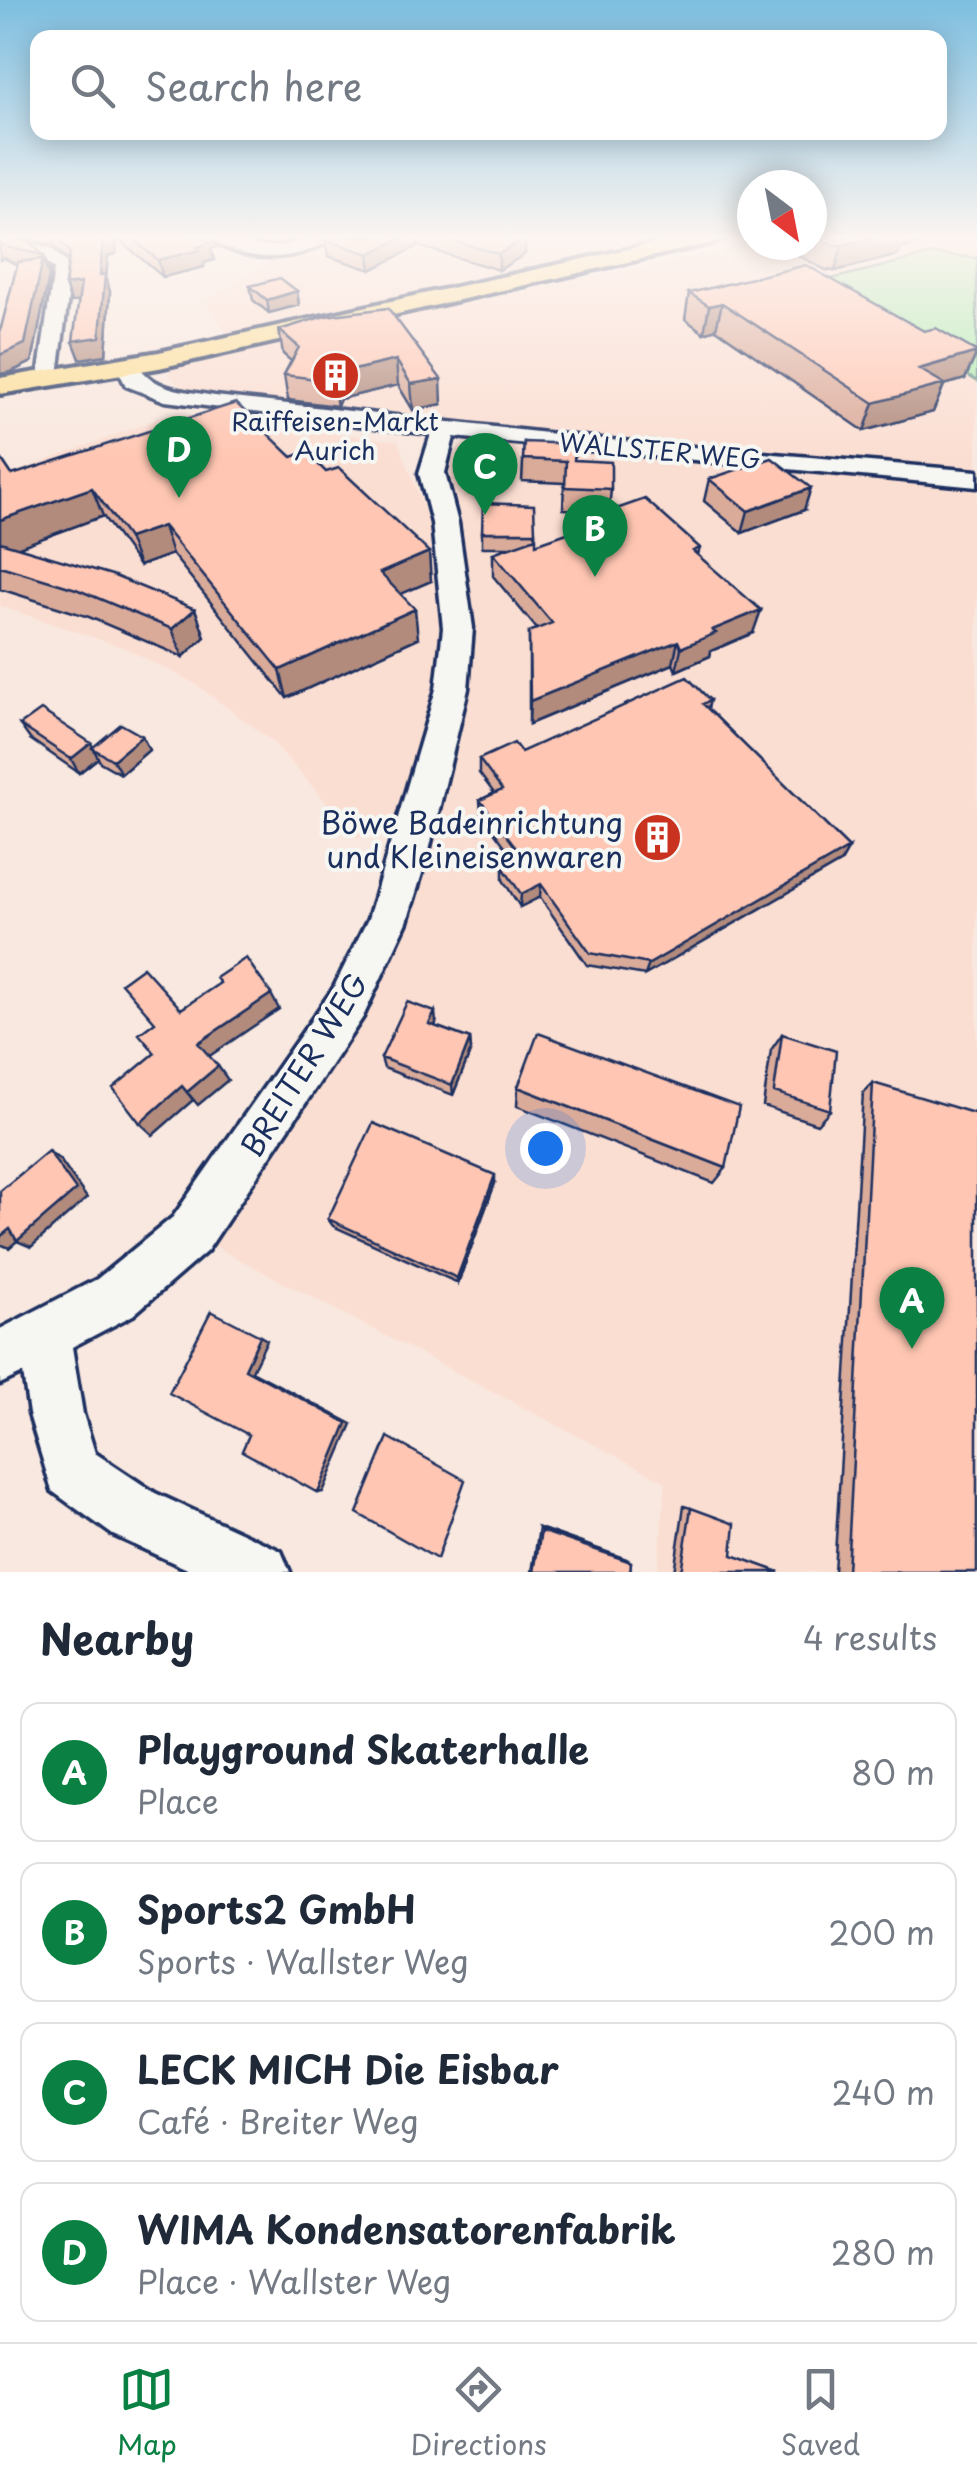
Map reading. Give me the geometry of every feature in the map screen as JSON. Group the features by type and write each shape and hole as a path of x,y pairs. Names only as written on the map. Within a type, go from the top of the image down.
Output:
{"main road":[{"path":"0,386 137,364 384,309"},
{"path":"0,394 110,376 137,364"}],"street":[{"path":"50,377 58,309"},
{"name":"WALLSTER WEG","path":"137,364 134,381 164,394 257,409 977,480"},
{"name":"BREITER WEG","path":"22,1346 114,1297 190,1234 348,1003 387,922 410,851 452,689 458,628 446,523 432,473 444,429"},
{"path":"22,1346 56,1414 72,1471 134,1514 260,1572"}],"shaded area":[{"path":"210,309 352,309 230,336"},
{"path":"432,309 854,309 977,381 977,474 273,408 183,389 169,371 195,360"},
{"path":"174,413 398,441 435,537 442,640 431,704 395,824 358,838 272,741 194,683 125,648 0,606 0,478"},
{"path":"472,443 940,482 977,490 977,1572 657,1572 666,1482 206,1242 342,1053 384,973 445,769 444,465 460,447"}],"green space":[{"path":"854,309 977,309 977,381"}],"building":[{"path":"6,309 32,309 25,344 0,355"},
{"path":"77,309 102,309 100,337 73,341"},
{"path":"389,309 441,379 411,384 396,360 336,374 333,381 284,375 299,347 279,330 325,316"},
{"path":"732,309 885,309 924,331 936,328 977,352 919,369 945,384 874,403"},
{"path":"236,403 292,457 306,452 326,472 339,468 429,552 380,573 415,609 280,670 163,526 128,538 92,488 0,520 0,457 12,475"},
{"path":"524,442 575,444 574,460 611,462 611,489 565,487 566,461 523,459"},
{"path":"772,458 811,488 748,511 709,479"},
{"path":"645,499 700,548 693,551 761,610 681,648 678,641 530,701 529,632 552,623 493,553 536,538 536,544 607,519 602,514"},
{"path":"483,503 534,505 535,532 482,532"},
{"path":"0,542 112,575 195,609 172,629 76,589 0,566"},
{"name":"Böwe Badeinrichtung und Kleineisenwaren","path":"687,677 710,700 703,704 849,848 649,964 590,953 541,884 521,894 503,867 524,858 480,800 502,790 479,759 514,743 521,752"},
{"path":"41,710 91,743 71,759 20,725"},
{"path":"121,724 142,736 113,760 92,748"},
{"path":"246,958 271,994 198,1043 218,1066 187,1092 182,1086 140,1123 113,1088 155,1053 139,1034 155,1022 121,983 143,967 181,1009 220,983 216,978"},
{"path":"407,1002 435,1012 429,1024 470,1039 452,1085 381,1058"},
{"path":"538,1033 739,1107 726,1168 518,1087"},
{"path":"782,1034 836,1051 830,1110 774,1092"},
{"path":"873,1083 977,1114 977,1572 847,1572"},
{"path":"373,1123 495,1175 457,1278 328,1219"},
{"path":"48,1151 76,1190 17,1241 10,1229 0,1237 0,1191"},
{"path":"211,1311 260,1336 245,1369 347,1423 318,1493 242,1451 249,1435 169,1393"},
{"path":"388,1437 465,1480 437,1559 357,1513"},
{"path":"691,1508 735,1524 732,1555 779,1572 681,1572"},
{"path":"541,1531 631,1562 630,1572 534,1572"}],"place":[{"name":"Raiffeisen-Markt Aurich","path":"335,375"},
{"name":"WIMA Kondensatorenfabrik","path":"179,498"},
{"name":"LECK MICH Die Eisbar","path":"485,515"},
{"name":"Sports2 GmbH","path":"595,577"},
{"name":"Böwe Badeinrichtung und Kleineisenwaren","path":"658,838"},
{"name":"Playground Skaterhalle","path":"912,1349"}]}
